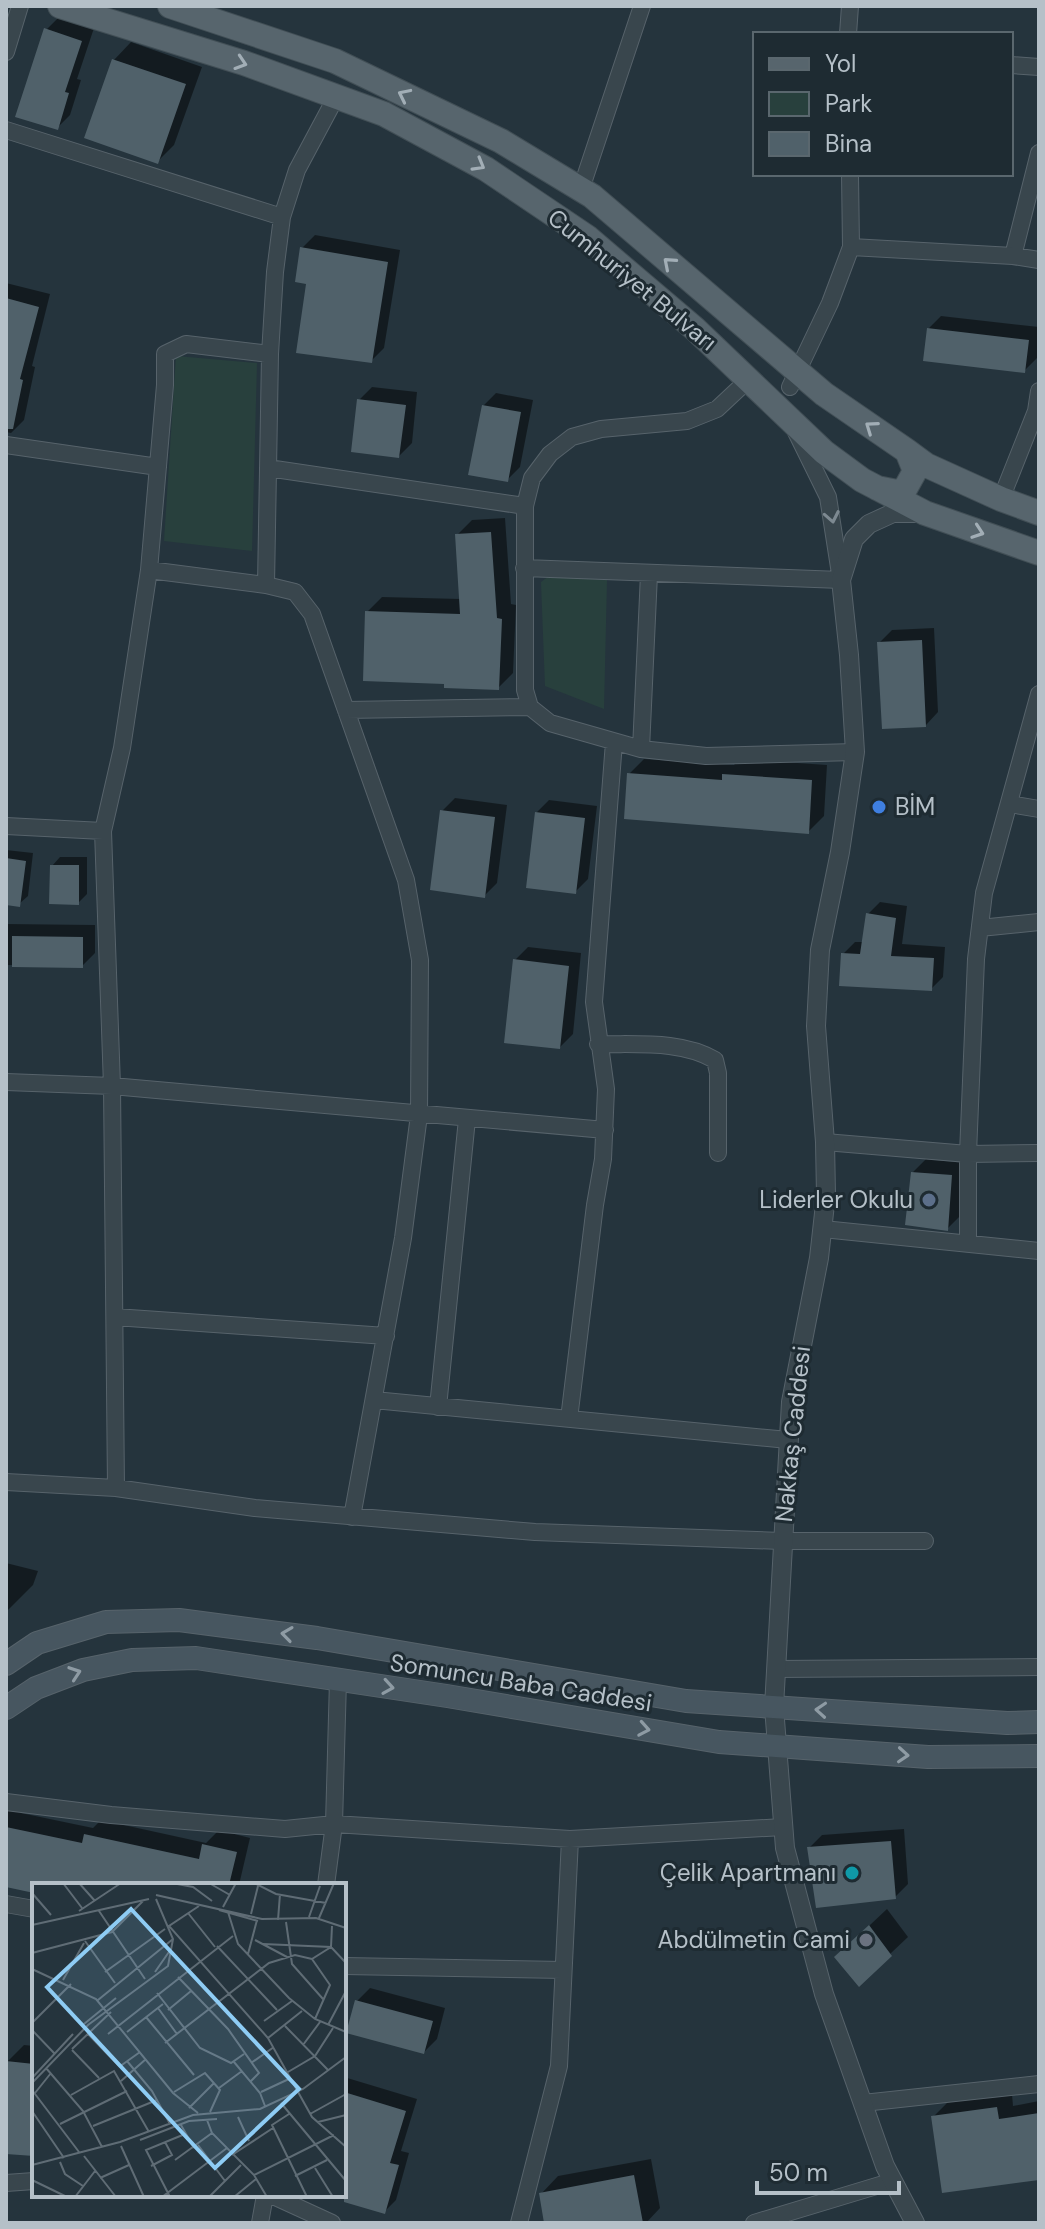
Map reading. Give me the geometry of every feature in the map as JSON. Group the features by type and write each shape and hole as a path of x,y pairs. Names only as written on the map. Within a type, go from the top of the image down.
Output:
{"main road":[{"name":"Cumhuriyet Bulvarı","path":"60,6 199,49 384,114 486,169 587,237 695,329 824,452 875,487 925,513 1039,553"},
{"name":"Cumhuriyet Bulvarı","path":"173,6 210,13 335,61 501,141 581,189 794,379 824,394 926,465 1039,513"},
{"path":"168,40 161,24 162,15 173,6"},
{"path":"199,49 214,39 216,31 210,13"},
{"path":"786,416 785,393 794,379"},
{"path":"875,487 897,492 905,489 915,471 907,451"},
{"name":"Somuncu Baba Caddesi","path":"6,1664 37,1643 106,1622 179,1620 317,1638 686,1701 1007,1723 1039,1722"},
{"name":"Somuncu Baba Caddesi","path":"6,1708 36,1688 83,1670 132,1660 196,1658 719,1742 928,1757 1039,1756"}],"street":[{"path":"6,52 20,6"},
{"path":"581,189 642,6"},
{"path":"848,32 850,6"},
{"path":"1013,65 1039,67"},
{"path":"266,585 270,354 282,217 297,170 336,97"},
{"path":"6,130 282,217"},
{"path":"1013,256 1039,153"},
{"path":"794,379 830,303 851,247 850,176"},
{"path":"851,247 1039,260"},
{"path":"116,1488 112,1086 103,831 122,748 149,570 165,354 186,344 270,354"},
{"path":"748,380 717,409 687,421 601,429 572,437 550,454 532,478 525,506 525,690 530,707 550,723 641,749 706,756 855,752"},
{"path":"1001,499 1037,412 1039,391"},
{"path":"786,416 828,497 841,580"},
{"path":"6,445 158,467"},
{"path":"268,468 525,506"},
{"path":"841,580 854,539 869,524 893,513 925,513"},
{"path":"524,568 841,580"},
{"path":"149,570 266,585 295,592 312,614 406,880 420,960 419,1115 403,1238 352,1517"},
{"path":"641,749 649,574"},
{"name":"Nakkaş Caddesi","path":"841,580 855,752 840,852 820,950 816,1026 826,1195 823,1229 791,1402 774,1707 785,1848 824,1994 893,2181 915,2223"},
{"path":"968,1244 975,974 984,893 1039,694"},
{"path":"346,710 530,707"},
{"path":"569,1419 605,1130 606,1089 594,1002 614,742"},
{"path":"1010,804 1039,809"},
{"path":"6,826 103,831"},
{"path":"980,928 1039,922"},
{"path":"598,1044 669,1045 715,1060 718,1073 718,1153"},
{"path":"6,1082 112,1086 605,1130"},
{"path":"438,1407 467,1119"},
{"path":"825,1142 968,1154 1039,1153"},
{"path":"823,1229 1039,1251"},
{"path":"115,1317 386,1336"},
{"path":"374,1400 788,1440"},
{"path":"6,1482 116,1488 255,1508 535,1532 781,1541 925,1541"},
{"path":"776,1669 1039,1667"},
{"path":"326,1883 334,1824 338,1680"},
{"path":"6,1802 111,1815 285,1829 334,1824 570,1839 783,1827"},
{"path":"519,2223 559,2066 570,1839"},
{"path":"6,1904 32,1909"},
{"path":"346,1966 563,1970"},
{"path":"863,2103 1039,2084"},
{"path":"6,2183 32,2181"},
{"path":"754,2223 893,2181"},
{"path":"260,2223 267,2197"},
{"path":"273,2197 332,2223"}],"green space":[{"path":"176,356 257,363 252,551 164,541"},
{"path":"549,576 607,580 604,709 545,686 541,582"}],"building":[{"path":"44,28 82,41 65,92 69,93 58,130 15,117"},
{"path":"112,59 186,84 158,164 84,138"},
{"path":"300,247 388,262 372,363 296,353 306,284 295,282"},
{"path":"6,298 39,307 20,379 23,380 13,429 6,429"},
{"path":"927,328 1029,340 1025,373 923,361"},
{"path":"357,399 406,405 399,458 351,452"},
{"path":"482,405 521,412 508,482 468,475"},
{"path":"491,532 497,618 502,619 499,690 363,681 365,611 460,614 455,534"},
{"path":"922,640 926,727 882,729 877,642"},
{"path":"627,773 722,780 722,774 812,780 809,834 624,819"},
{"path":"440,810 495,817 485,898 430,890"},
{"path":"535,812 585,818 576,894 526,888"},
{"path":"6,858 26,861 20,907 6,905"},
{"path":"50,865 79,865 79,905 49,904"},
{"path":"866,913 896,918 891,956 934,958 932,991 839,986 841,953 860,954"},
{"path":"12,936 83,937 83,968 12,967"},
{"path":"513,959 569,966 560,1049 504,1043"},
{"name":"Liderler Okulu","path":"911,1172 952,1175 948,1231 905,1225"},
{"path":"6,1827 82,1843 84,1834 199,1859 202,1844 237,1852 229,1883 32,1883 32,1893 6,1887"},
{"name":"Çelik Apartmanı","path":"891,1841 896,1899 816,1908 807,1847"},
{"name":"Abdülmetin Cami","path":"869,1925 892,1956 859,1987 834,1957"},
{"path":"355,2000 433,2021 424,2054 346,2033"},
{"path":"6,2061 32,2064 32,2156 6,2154"},
{"path":"346,2093 406,2111 390,2163 399,2165 385,2214 344,2202"},
{"path":"997,2107 999,2119 1039,2113 1039,2180 942,2193 931,2116"},
{"path":"634,2175 643,2223 544,2223 539,2193"}],"place":[{"name":"BİM","path":"879,807"},
{"name":"Liderler Okulu","path":"929,1200"},
{"name":"Çelik Apartmanı","path":"852,1873"},
{"name":"Abdülmetin Cami","path":"866,1940"}]}
